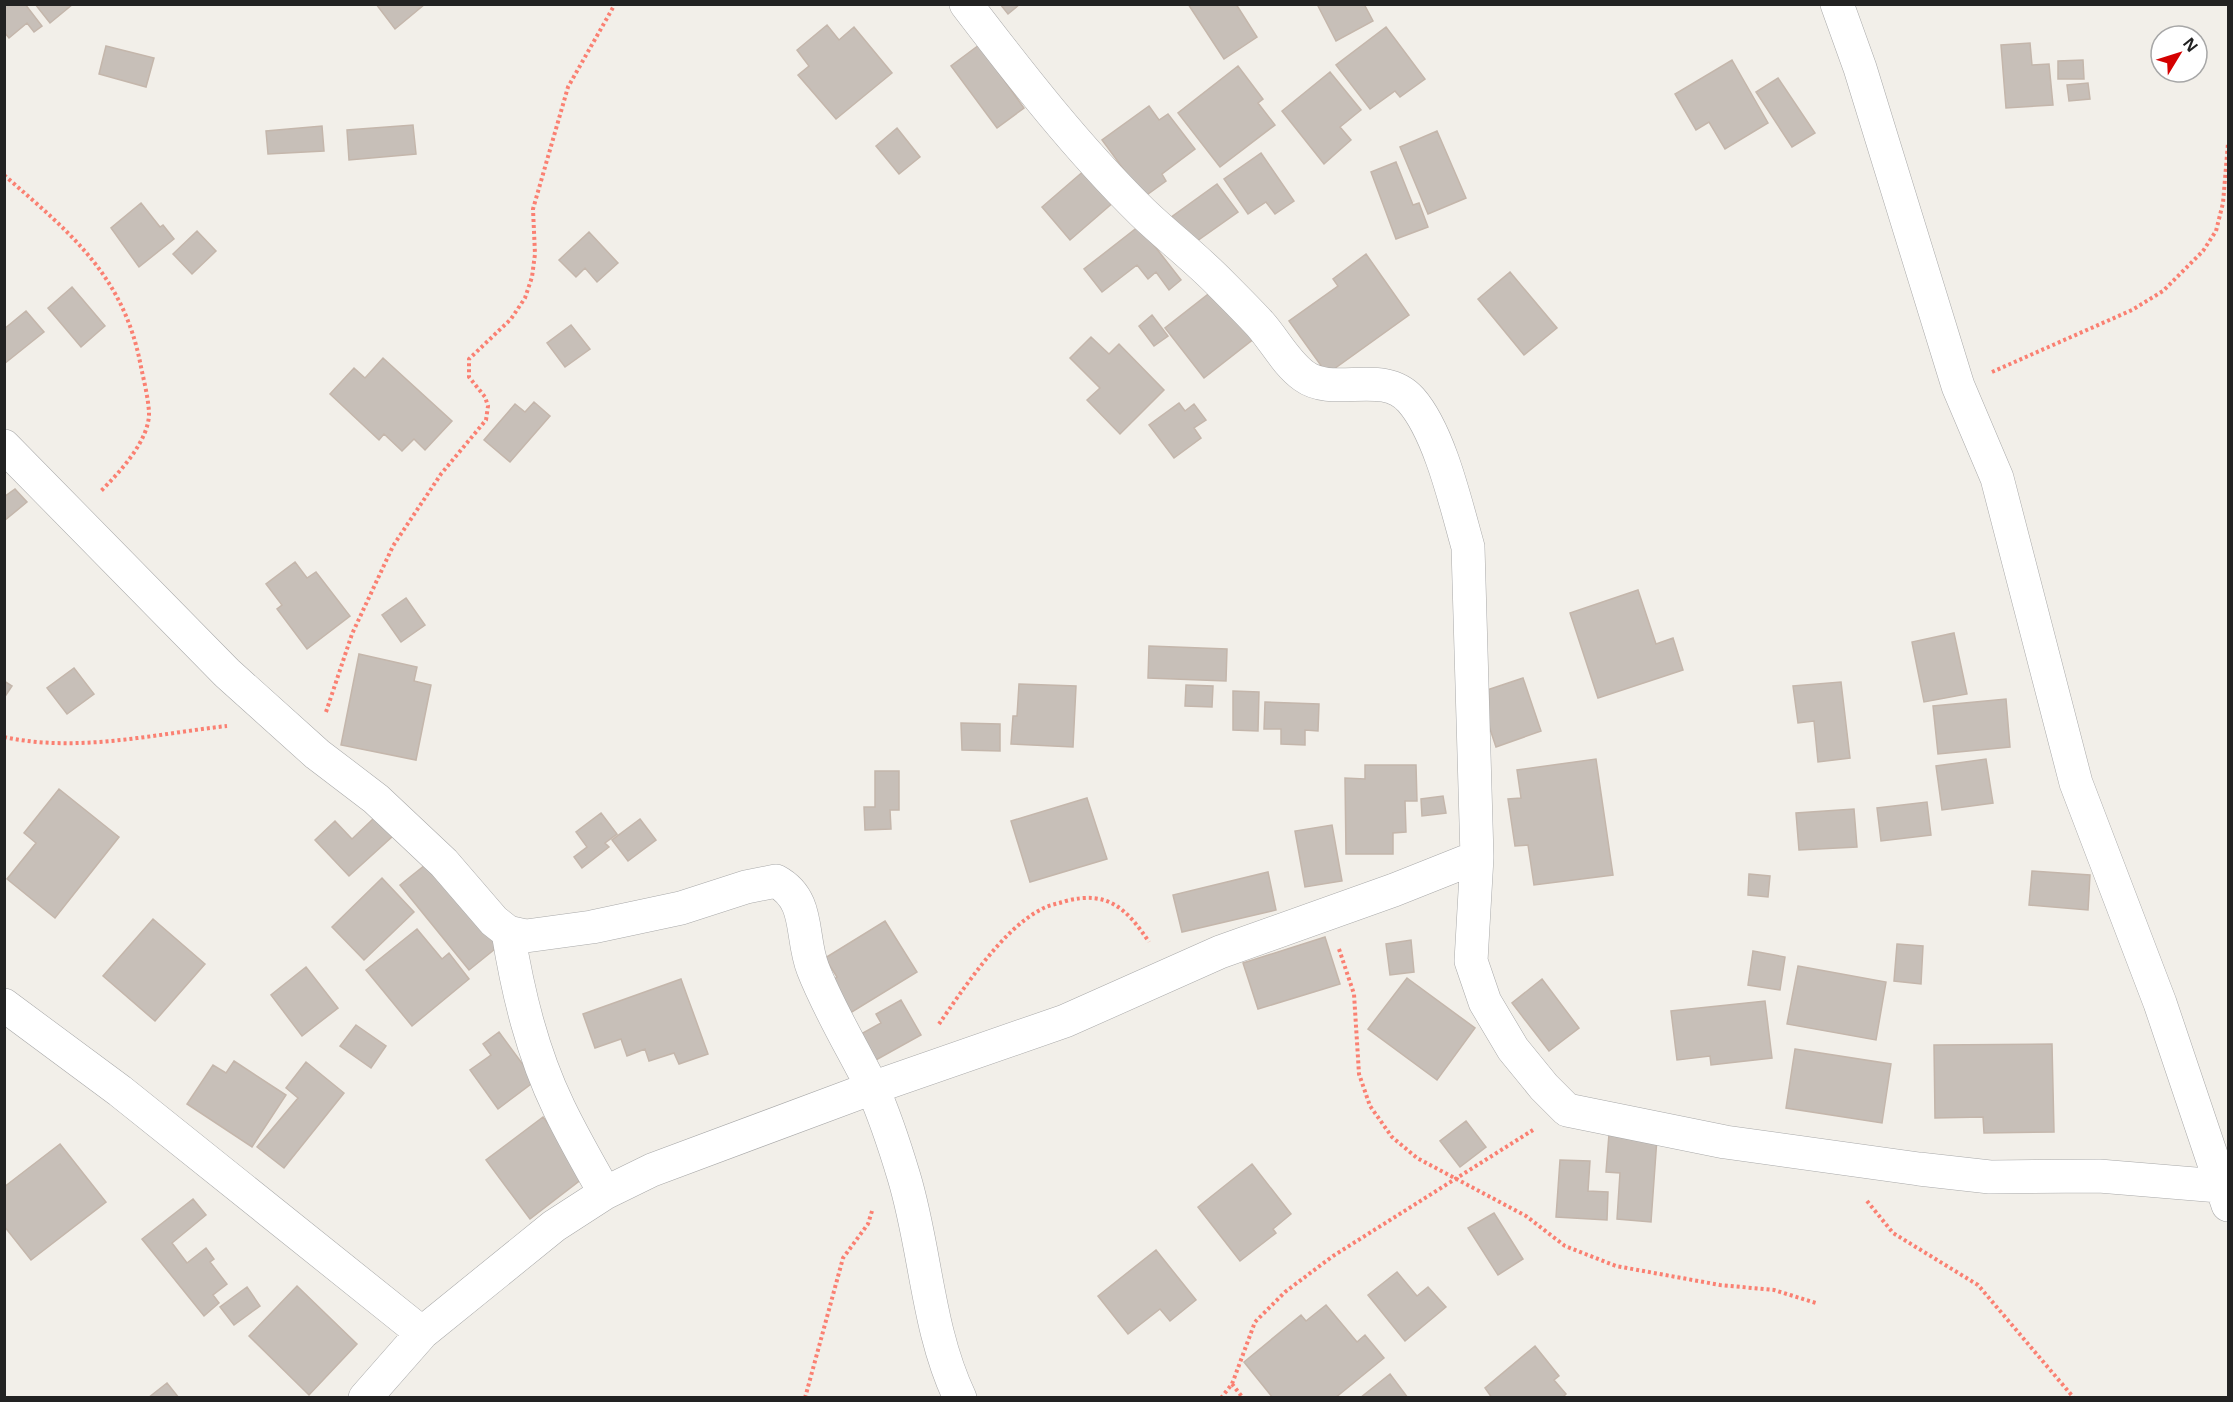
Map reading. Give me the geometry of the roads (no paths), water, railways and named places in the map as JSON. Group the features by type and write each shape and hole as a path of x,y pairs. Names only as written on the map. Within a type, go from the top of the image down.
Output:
{"street":[{"path":"966,4 1067,132 1142,212 1205,267 1261,325 1302,375 1317,384 1376,384 1396,389 1410,399 1429,428 1455,500 1468,547 1477,856 1471,961 1485,1002 1514,1049 1544,1087 1567,1110 1725,1142 1834,1157 1990,1177 2099,1176 2224,1196 2160,1003 2076,783 1996,478 1958,386 1860,68 1837,4"},
{"path":"4,446 279,722 384,807 444,863 494,921 508,932 526,936 592,927 681,908 746,887 776,881 790,888 798,901 811,964 824,997 872,1088 909,1193 933,1317 946,1369 960,1398"},
{"path":"365,1398 422,1333 554,1226 605,1193 652,1170 872,1088 1065,1021 1220,952 1326,915 1477,856"},
{"path":"508,932 517,987 543,1072 559,1109 605,1193"},
{"path":"4,1005 120,1091 422,1333"}]}
